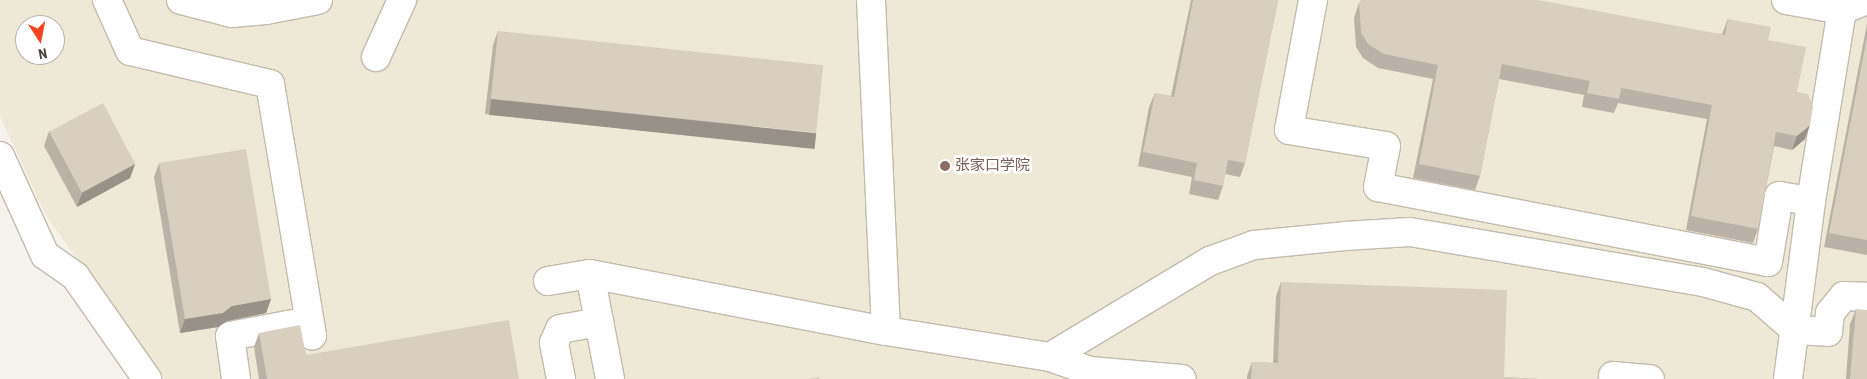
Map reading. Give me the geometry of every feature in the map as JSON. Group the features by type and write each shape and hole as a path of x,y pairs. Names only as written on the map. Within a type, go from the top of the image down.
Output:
{"lane":[{"path":"107,0 130,51 270,84 310,328 230,336 236,379"},
{"path":"181,0 232,13 275,9 318,0"},
{"path":"376,57 402,0"},
{"path":"872,0 886,331"},
{"path":"1313,0 1290,130 1386,146 1378,187 1768,262 1779,196 1811,201"},
{"path":"1786,0 1855,5 1811,201 1788,379"},
{"path":"0,156 45,255 75,276 147,379"},
{"path":"1050,358 1210,261 1254,245 1410,232 1703,282 1731,289 1757,297 1795,330 1828,332 1830,313 1844,296 1867,298"},
{"path":"590,274 610,379"},
{"path":"548,281 590,274 886,331 1050,358 1091,375 1182,379"},
{"path":"561,379 554,343 560,329 599,322"},
{"path":"1613,376 1648,379"}],"shaded area":[{"name":"张家口学院","path":"0,0 1867,0 1867,379 165,379 46,216 0,116"}],"building":[{"path":"1193,0 1278,0 1245,163 1228,160 1223,186 1194,180 1197,163 1143,152 1155,93 1174,97"},
{"path":"1361,0 1538,0 1725,35 1728,19 1771,27 1768,40 1806,47 1797,92 1808,94 1813,107 1810,125 1797,136 1776,132 1758,229 1691,216 1712,105 1621,88 1619,99 1587,93 1590,81 1502,64 1480,176 1419,164 1438,65 1384,54 1368,44 1361,33 1359,3"},
{"path":"498,31 823,65 816,133 491,99"},
{"path":"1867,37 1867,240 1829,233"},
{"path":"103,103 135,164 82,193 49,132"},
{"path":"246,149 271,299 232,306 223,313 185,319 159,163"},
{"path":"1281,282 1507,290 1504,377 1539,379 1251,379 1252,362 1278,363"},
{"path":"1856,309 1867,310 1867,379 1850,379"},
{"path":"509,320 519,379 267,379 259,333 300,325 306,355"}],"place":[{"name":"张家口学院","path":"945,166"}]}
